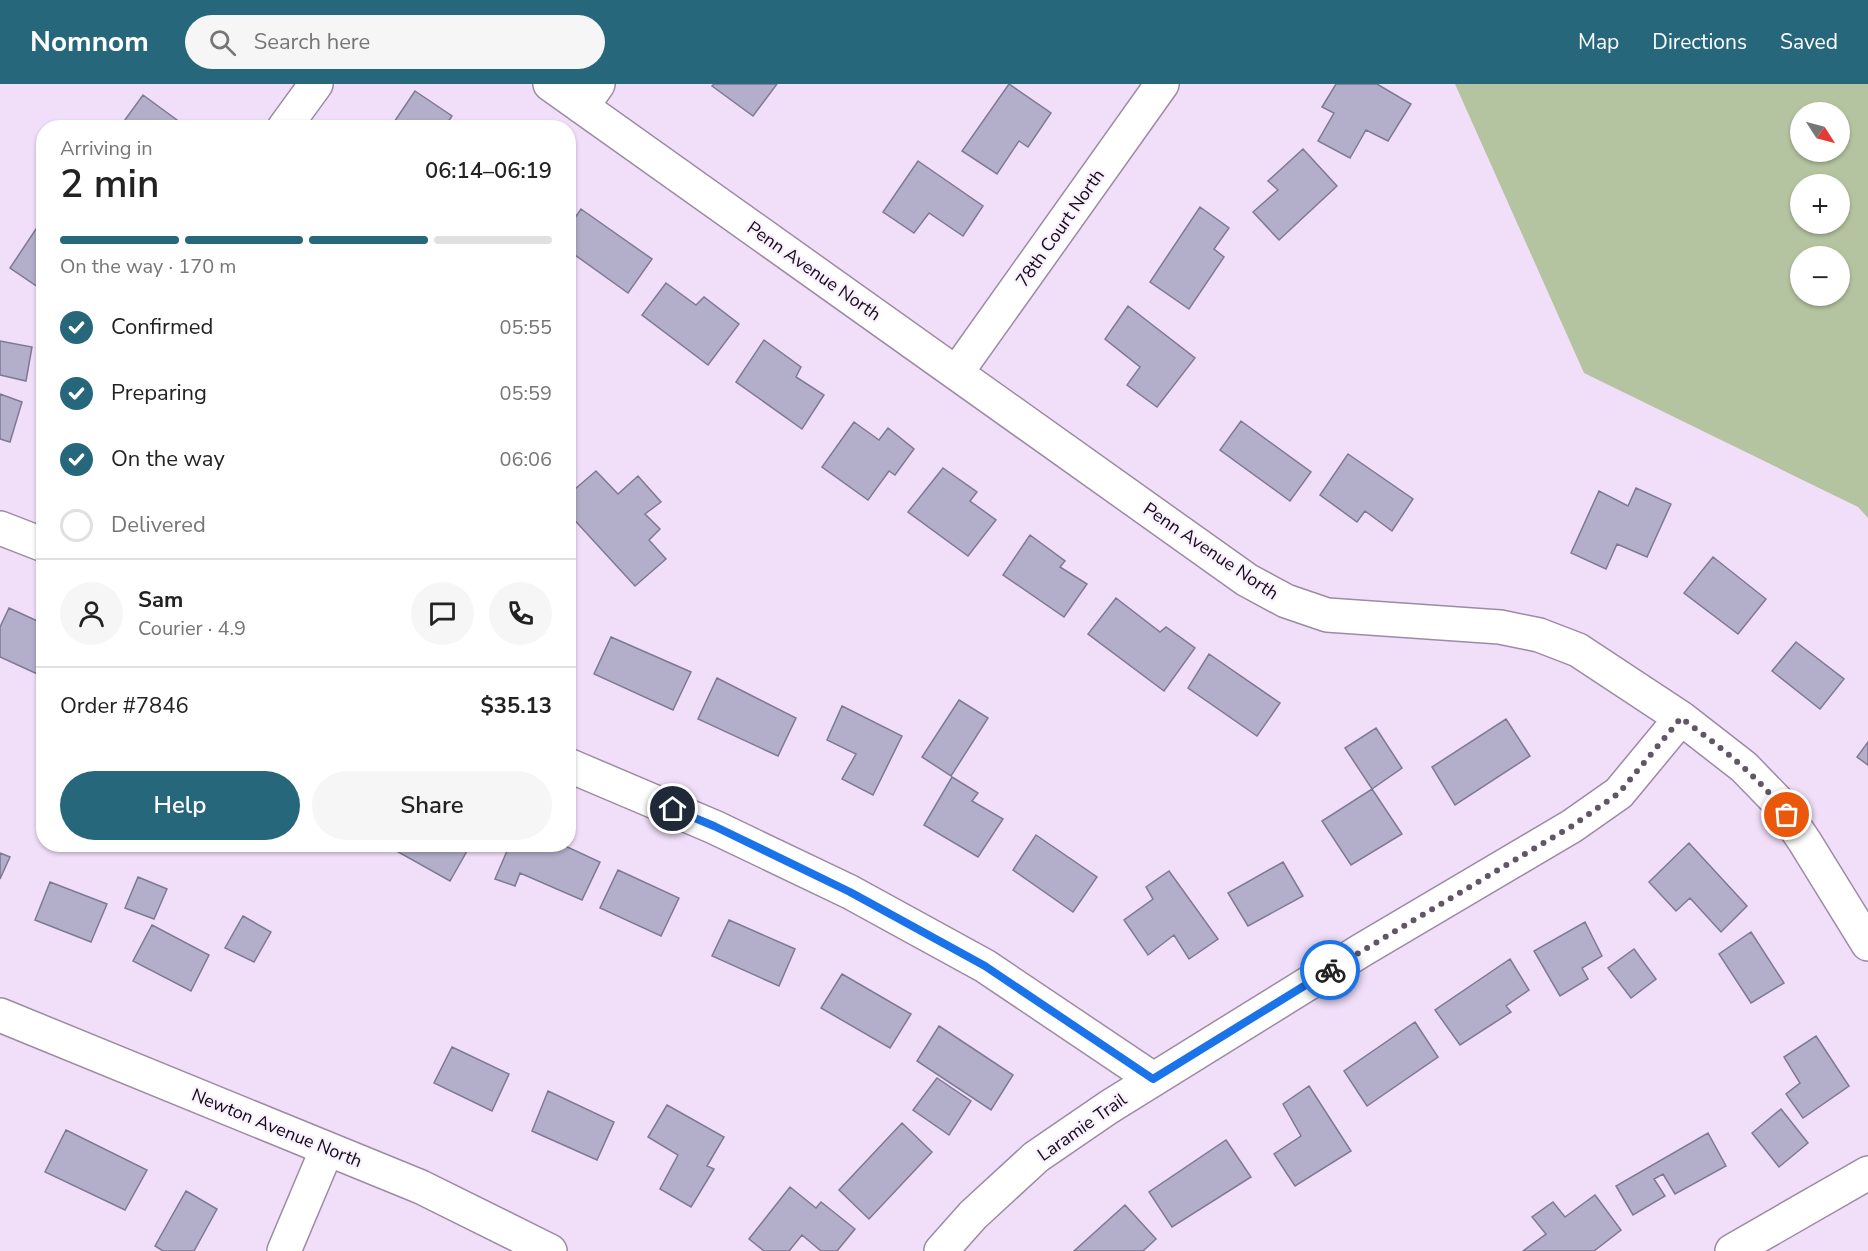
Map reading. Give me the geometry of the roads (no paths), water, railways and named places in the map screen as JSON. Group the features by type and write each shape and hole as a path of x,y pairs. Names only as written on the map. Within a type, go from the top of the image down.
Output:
{"street":[{"path":"290,120 316,84"},
{"name":"Penn Avenue North","path":"550,84 590,95 957,372 1247,580 1286,601 1328,615 1500,627 1539,635 1578,650 1681,718 1744,767 1778,802 1868,945"},
{"name":"78th Court North","path":"957,372 1162,84"},
{"path":"0,528 36,542"},
{"name":"Laramie Trail","path":"941,1251 973,1215 1036,1157 1153,1079 1362,950 1572,826 1619,793 1681,718"},
{"path":"576,768 714,826 850,892 985,966 1153,1079"},
{"name":"Newton Avenue North","path":"0,1015 421,1187 550,1251"},
{"path":"284,1251 327,1149"},
{"path":"1732,1251 1868,1173"}]}
